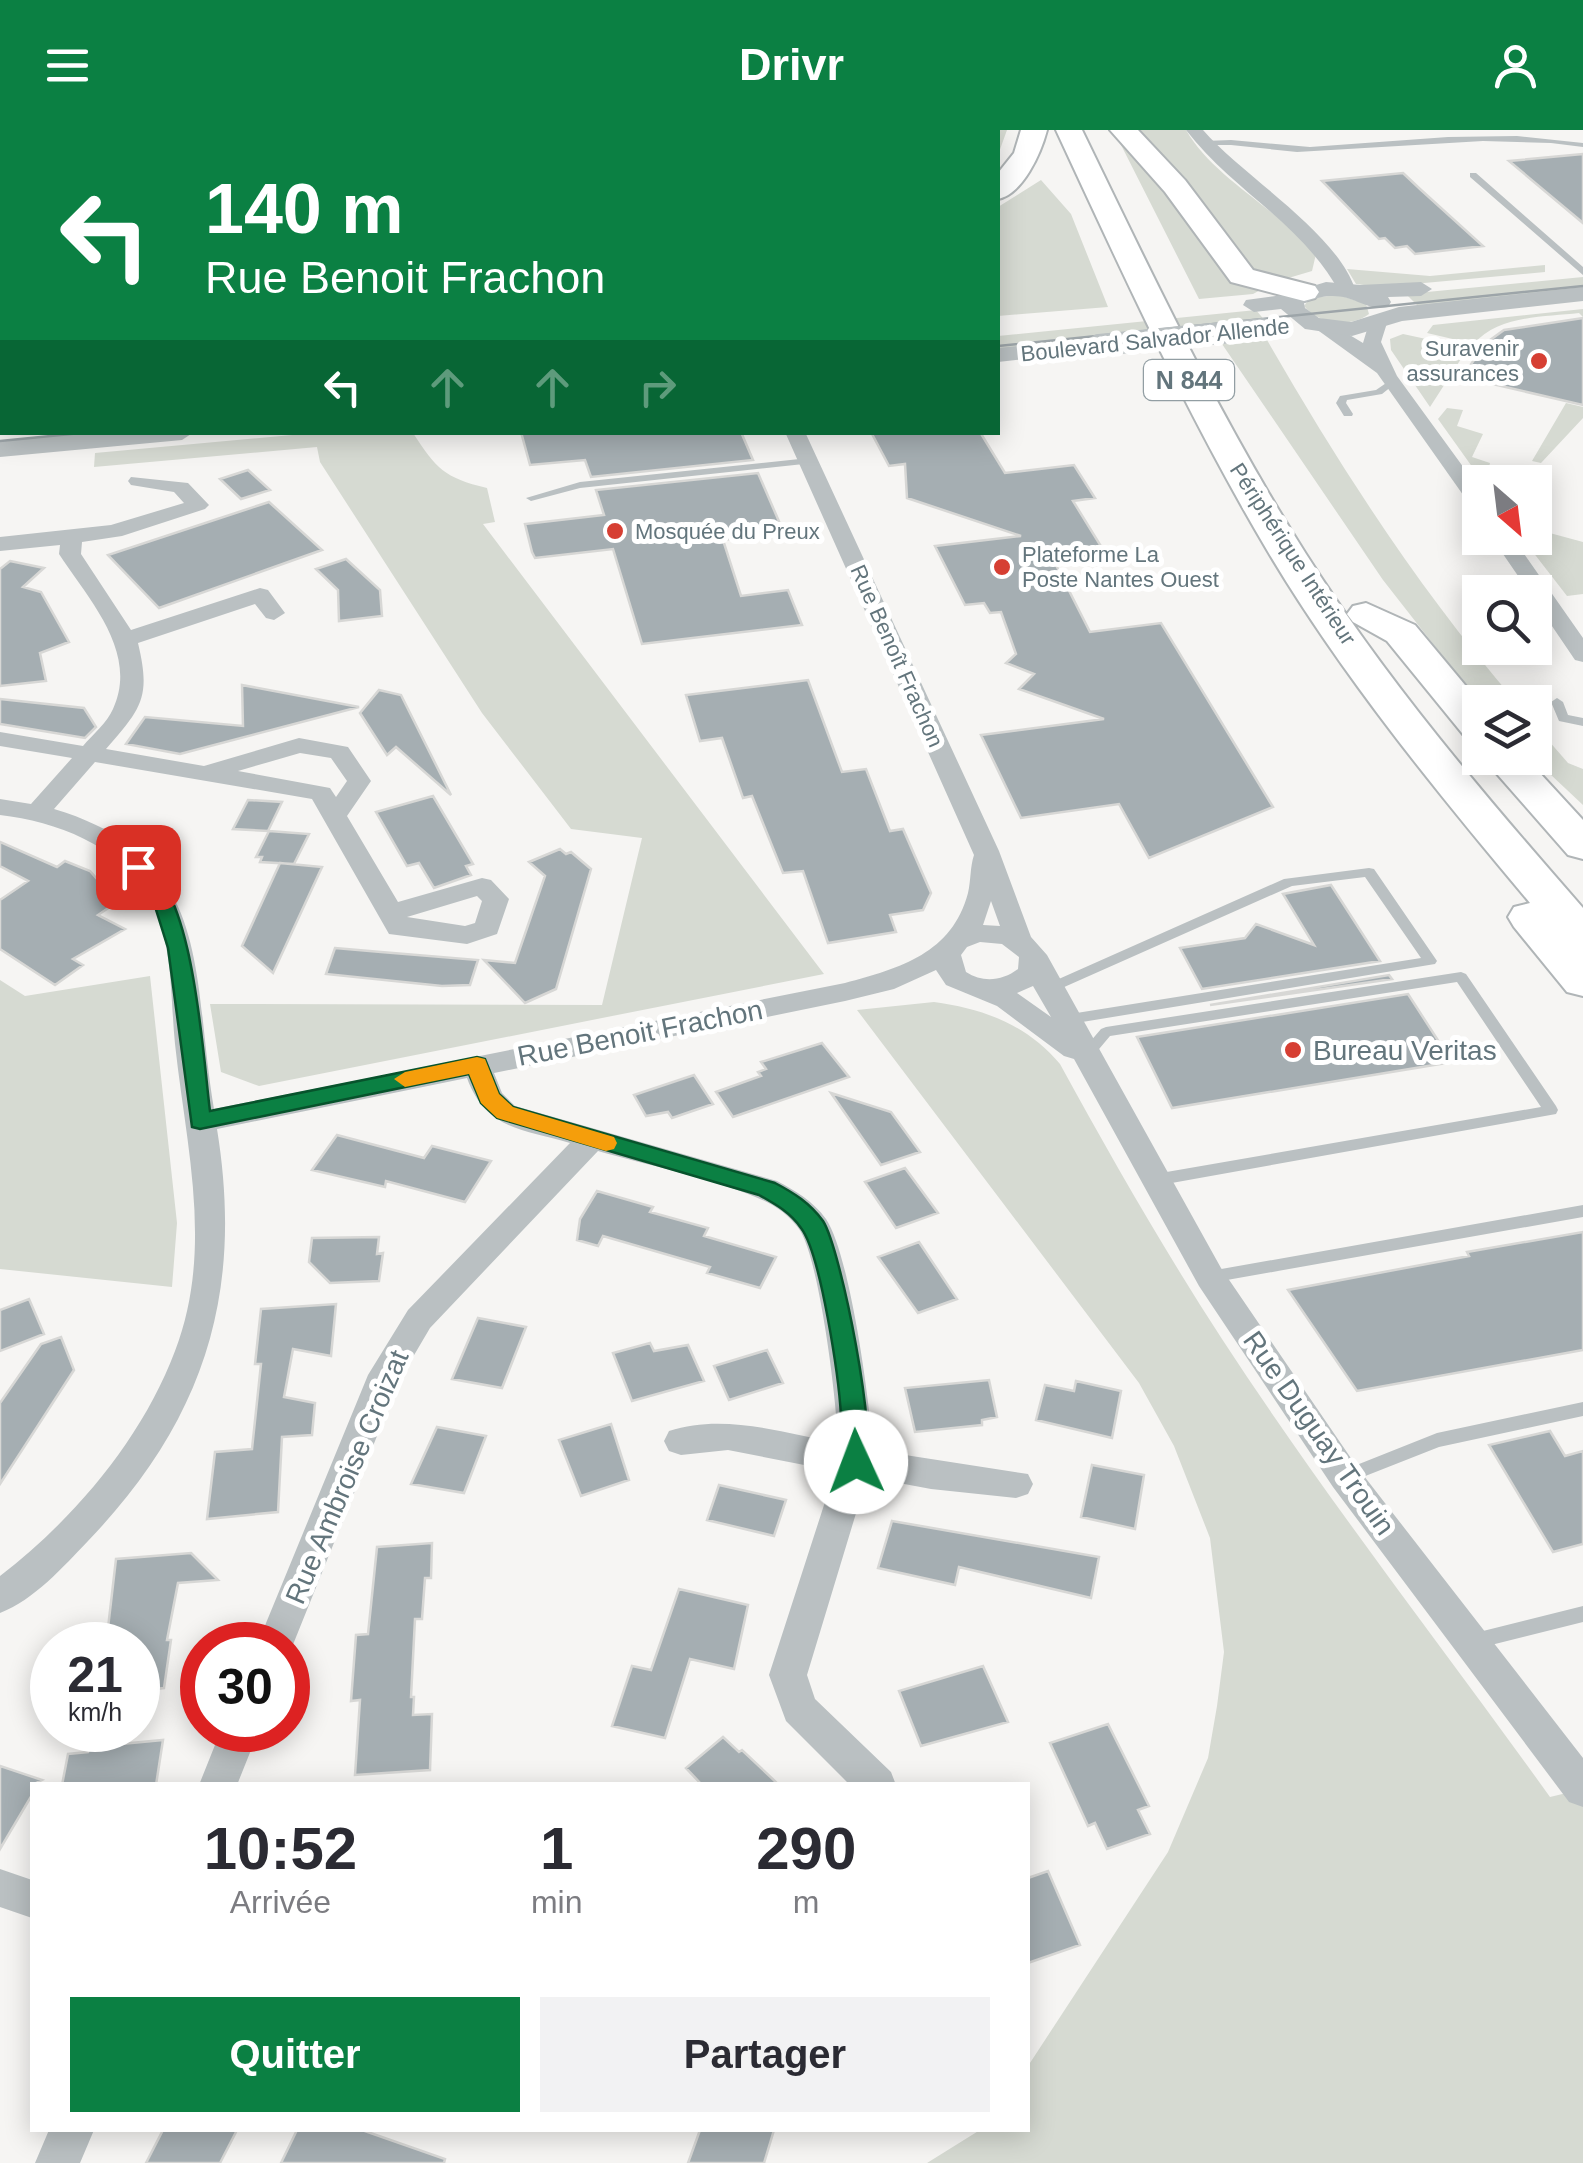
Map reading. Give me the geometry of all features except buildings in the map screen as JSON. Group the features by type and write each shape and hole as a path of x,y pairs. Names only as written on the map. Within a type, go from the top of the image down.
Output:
{"highway":[{"path":"1000,188 1027,154 1034,130"},
{"name":"Périphérique Intérieur","path":"1069,130 1186,375 1313,593 1440,765 1583,936"},
{"name":"N 844","path":"1095,130 1238,415 1306,530 1450,726 1583,884"},
{"path":"1123,130 1175,186 1242,276 1306,294"},
{"path":"1366,614 1401,633 1462,707"},
{"path":"1440,765 1434,790 1583,981"},
{"path":"1519,775 1583,846"}],"street":[{"path":"1199,137 1322,249 1354,291 1380,302 1382,320 1372,342 1390,380"},
{"path":"1329,263 1306,294 1297,315 1352,344 1390,380 1462,479"},
{"path":"1354,291 1583,272"},
{"name":"Boulevard Salvador Allende","path":"1245,305 1306,294 1354,291"},
{"path":"1382,320 1583,294"},
{"name":"Boulevard Salvador Allende","path":"1129,317 1182,312"},
{"name":"Boulevard Salvador Allende","path":"1000,355 1317,325 1352,329 1382,320"},
{"path":"0,449 150,435"},
{"path":"796,435 809,461"},
{"name":"Rue Benoît Frachon","path":"809,461 986,851"},
{"path":"0,544 114,531 198,504 182,487 138,481"},
{"path":"38,812 123,715 135,680 126,639 70,554 72,537"},
{"path":"1515,555 1583,655"},
{"path":"126,639 260,595 274,613"},
{"path":"0,739 321,793 390,913"},
{"path":"206,774 299,745 340,752 360,782 334,816"},
{"path":"0,808 38,812 72,822 114,844 161,895 179,948 212,1232 208,1296 188,1362 158,1419 121,1477 68,1536 0,1598"},
{"path":"976,987 950,970 956,945 982,892 986,851"},
{"path":"986,851 1034,964"},
{"path":"956,945 992,932 1034,964"},
{"name":"Rue Benoit Frachon","path":"200,1122 845,992 884,982 956,945"},
{"name":"Rue Benoit Frachon","path":"845,992 1014,987 1032,973 1034,964"},
{"name":"Rue Duguay Trouin","path":"1034,964 1210,1276 1345,1477 1583,1789"},
{"name":"Rue Duguay Trouin","path":"976,987 1007,999 1084,1058"},
{"path":"477,1064 489,1098 505,1112 766,1189 792,1202 814,1226 826,1258 854,1412 856,1462 840,1500 788,1676 798,1709 874,1782"},
{"name":"Rue Ambroise Croizat","path":"284,1622 385,1375 419,1318 592,1139"},
{"path":"681,1441 728,1436 856,1462 1016,1484"},
{"path":"219,1782 231,1752"},
{"path":"0,1888 30,1898"},
{"path":"57,2163 71,2132"}],"lane":[{"path":"1199,137 1305,150 1490,132 1548,136 1583,145"},
{"path":"1473,176 1583,272"},
{"path":"1348,414 1341,403 1343,398 1379,392 1390,380"},
{"path":"531,498 580,485 809,461"},
{"path":"1558,702 1564,718 1583,722"},
{"path":"1034,964 1288,882 1368,872 1430,960 1064,1020"},
{"path":"1084,1058 1106,1032 1461,977 1551,1110 1155,1180"},
{"path":"1210,1276 1583,1211"},
{"path":"1345,1477 1437,1440 1583,1409"},
{"path":"1471,1642 1583,1614"}],"shaded area":[{"path":"1000,130 1007,130 1000,149"},
{"path":"1139,130 1186,130 1213,164 1316,254 1312,271 1275,282 1253,294 1199,299 1117,137 1143,135"},
{"path":"1041,180 1071,214 1108,307 1000,316 1000,206"},
{"path":"1545,265 1545,272 1380,287 1356,284 1347,269 1430,276"},
{"path":"1583,277 1583,289 1418,306 1406,294"},
{"path":"1339,295 1366,304 1369,314 1353,321 1335,322 1318,317 1304,306 1310,298"},
{"path":"1583,309 1583,317 1579,313 1537,317 1496,327 1474,344 1427,333 1433,325"},
{"path":"1256,310 1266,322 1000,350 1000,336"},
{"path":"1403,334 1468,348 1430,407 1391,350 1390,339"},
{"path":"1267,340 1383,527 1462,635 1462,665 1485,665 1502,685 1465,685 1383,580 1222,344"},
{"path":"1566,403 1583,407 1583,418 1541,463 1532,461"},
{"path":"1447,408 1463,410 1457,426 1483,434 1472,457 1490,465 1471,465 1438,419"},
{"path":"292,435 414,435 442,470 487,488 495,522 483,524 824,974 259,1086 221,1072 210,1004 602,1005 642,838 571,829 482,713 320,462 317,447 94,467 95,453"},
{"path":"1552,534 1583,542 1583,594 1567,596 1535,555 1552,555"},
{"path":"1552,745 1568,763 1583,769 1583,805 1551,775"},
{"path":"150,976 177,1223 172,1287 0,1269 0,980 25,996"},
{"path":"934,1002 970,1009 1003,1021 1047,1050 1060,1064 1200,1305 1342,1513 1550,1797 1583,1789 1583,2163 927,2163 977,2132 1030,2132 1030,2063 1168,1852 1208,1758 1224,1652 1210,1538 1174,1446 1139,1383 857,1010"}],"tram line":[{"path":"1000,346 1583,286"},
{"path":"0,441 61,435"}],"slow traffic":[{"path":"405,1079 477,1064 489,1098 505,1112 606,1143"}],"place":[{"name":"Suravenir assurances","path":"1539,361"},
{"name":"Mosquée du Preux","path":"615,531"},
{"name":"Plateforme La Poste Nantes Ouest","path":"1002,567"},
{"name":"Bureau Veritas","path":"1293,1050"}],"route":[{"path":"138,867 161,895 179,948 200,1122 477,1064 489,1098 505,1112 766,1189 792,1202 814,1226 826,1258 854,1412 856,1462"}]}
